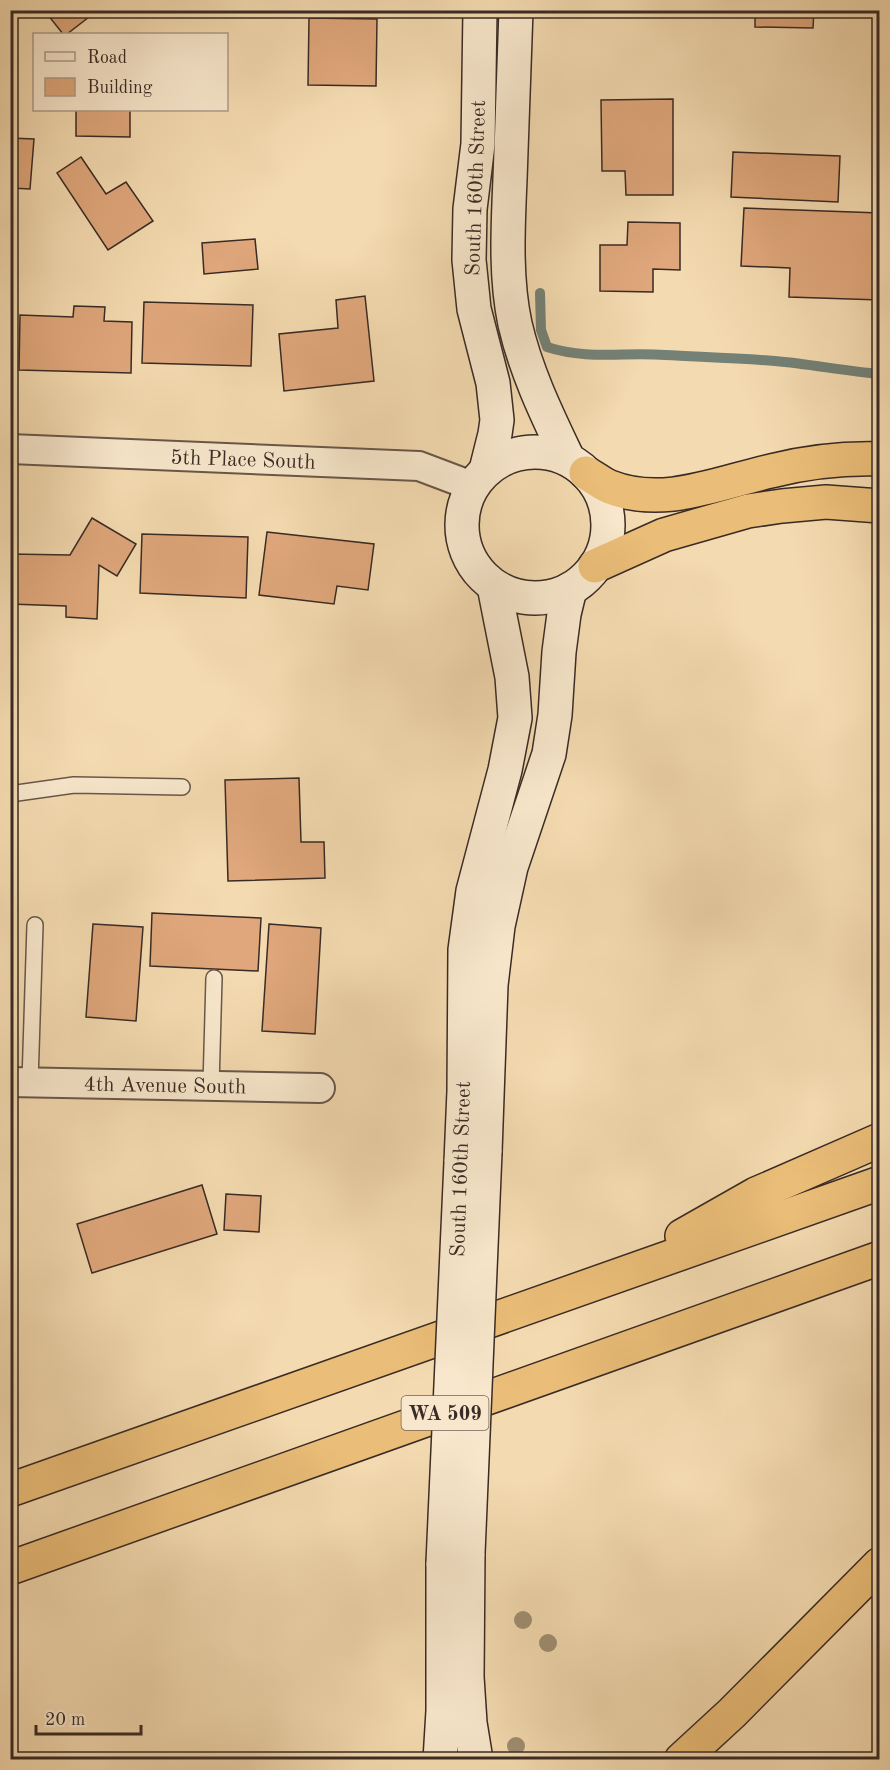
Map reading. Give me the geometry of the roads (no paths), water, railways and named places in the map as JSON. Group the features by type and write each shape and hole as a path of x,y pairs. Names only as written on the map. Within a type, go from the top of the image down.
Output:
{"highway":[{"path":"577,466 609,486 632,493 656,496 686,492 819,461 879,459"},
{"path":"595,566 664,535 748,511 826,502 879,506"},
{"path":"606,1279 756,1194 879,1140"},
{"path":"10,1490 879,1183"},
{"name":"WA 509","path":"10,1568 879,1258"},
{"path":"681,1760 732,1713 879,1564"}],"main road":[{"name":"South 160th Street","path":"479,478 495,434 497,420 493,383 474,309 469,260 470,209 478,144 480,10"},
{"name":"South 160th Street","path":"516,10 508,272 515,322 524,358 539,398 577,466"},
{"path":"525,452 547,453 577,466 601,494 608,518 605,543 595,566 584,579 570,589 551,597 532,598 512,594 494,586 477,571 466,551 462,529 464,507 479,478 504,458 525,452"},
{"name":"South 160th Street","path":"473,1157 464,1091 465,950 473,891 505,770 515,718 512,677 494,586"},
{"name":"South 160th Street","path":"440,1760 455,1558 473,1157 491,985 498,926 511,867 549,754 555,715 561,633 570,589"},
{"name":"South 160th Street","path":"455,1558 470,1723 476,1760"}],"street":[{"name":"5th Place South","path":"10,449 419,466 479,478"},
{"name":"4th Avenue South","path":"20,1082 320,1088"}],"lane":[{"path":"10,794 74,785 182,787"},
{"path":"20,1082 35,926"},
{"path":"211,1086 214,978"}],"waterway":[{"path":"540,293 541,330 547,347 562,351 761,360 880,374"}]}
